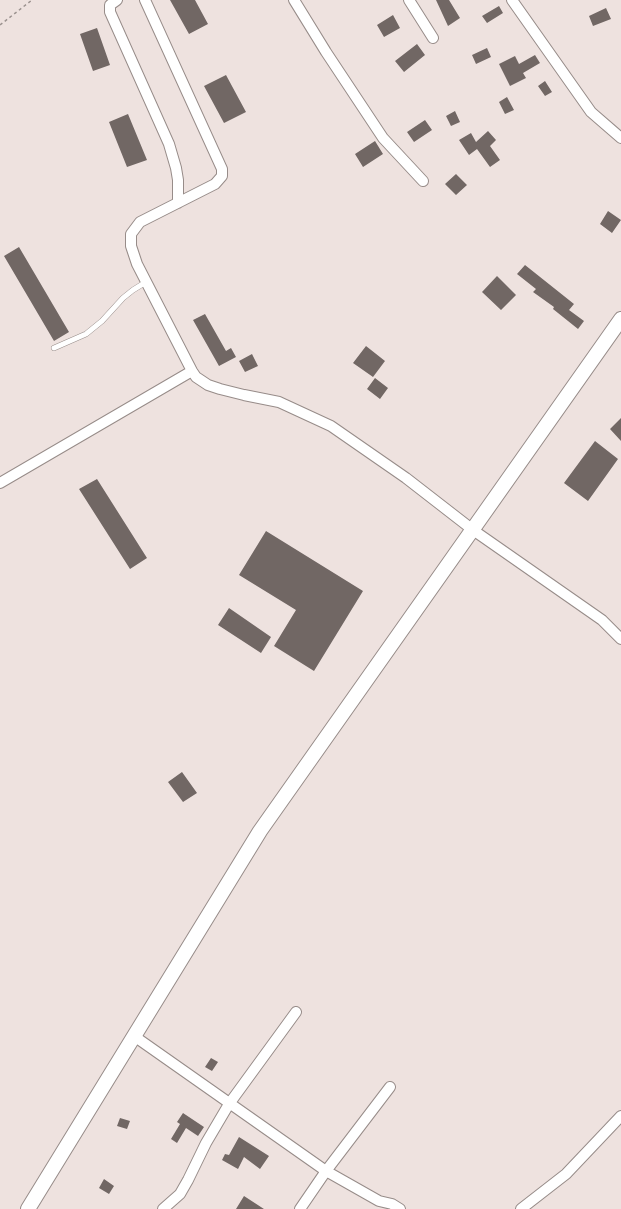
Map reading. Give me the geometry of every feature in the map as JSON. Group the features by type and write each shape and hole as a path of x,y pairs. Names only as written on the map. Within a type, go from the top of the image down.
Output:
{"main road":[{"path":"28,1209 260,831 621,319"}],"street":[{"path":"117,0 110,5 110,12 169,144 178,180 178,203"},
{"path":"145,0 222,169 222,176 215,184 140,222 131,234 131,246 136,264 196,377 214,387 279,402 300,410 331,426 406,478 473,530 602,620 621,639"},
{"path":"294,0 326,52 383,138 423,181"},
{"path":"409,0 433,38"},
{"path":"512,0 591,112 621,138"},
{"path":"0,483 192,370"},
{"path":"163,1209 180,1194 206,1142 229,1104 296,1012"},
{"path":"134,1036 326,1171 379,1201 392,1204 400,1209"},
{"path":"300,1209 326,1171 390,1087"},
{"path":"521,1209 566,1174 621,1116"}],"lane":[{"path":"54,348 86,334 102,321 123,298 146,282"}],"path":[{"path":"0,25 32,0"}],"building":[{"path":"170,0 195,0 208,24 189,34"},
{"path":"436,0 449,0 460,18 448,26"},
{"path":"499,6 503,13 487,23 482,16"},
{"path":"606,8 611,19 593,26 589,16"},
{"path":"393,15 400,28 384,37 377,25"},
{"path":"97,28 110,65 93,71 80,34"},
{"path":"417,44 425,55 404,72 395,61"},
{"path":"487,48 491,57 476,64 472,55"},
{"path":"535,55 540,63 523,73 526,78 510,86 499,64 515,56 519,64"},
{"path":"226,75 246,112 224,123 204,86"},
{"path":"545,81 552,92 545,96 538,86"},
{"path":"507,97 514,110 505,114 499,102"},
{"path":"455,111 460,122 451,126 446,116"},
{"path":"128,114 147,160 127,167 109,122"},
{"path":"425,120 432,130 414,142 407,132"},
{"path":"488,131 496,140 490,146 500,160 490,167 477,149 469,155 459,140 471,133 476,142"},
{"path":"375,141 383,154 363,167 355,154"},
{"path":"456,174 467,185 456,195 445,184"},
{"path":"608,211 621,220 612,233 600,224"},
{"path":"19,247 69,332 54,341 4,256"},
{"path":"525,265 574,304 569,310 584,321 578,329 553,309 554,307 533,292 536,289 517,274"},
{"path":"497,276 516,295 501,310 482,292"},
{"path":"205,314 226,351 231,348 236,357 219,366 193,320"},
{"path":"366,346 385,361 373,377 353,363"},
{"path":"252,354 258,366 245,372 239,361"},
{"path":"375,378 388,388 380,399 367,389"},
{"path":"621,418 621,441 610,429"},
{"path":"595,441 618,459 588,501 564,483"},
{"path":"97,479 147,558 130,569 79,489"},
{"path":"266,531 363,591 314,671 274,646 296,610 239,575"},
{"path":"229,608 271,637 261,653 218,625"},
{"path":"182,772 197,793 183,802 168,782"},
{"path":"211,1058 218,1062 212,1071 205,1067"},
{"path":"183,1113 204,1127 198,1136 186,1128 177,1143 171,1139 180,1124 177,1122"},
{"path":"120,1118 130,1121 127,1129 117,1126"},
{"path":"239,1137 269,1156 260,1169 244,1157 238,1169 222,1160 225,1154 229,1155"},
{"path":"104,1179 114,1186 109,1194 99,1188"},
{"path":"244,1196 264,1209 236,1209"}]}
